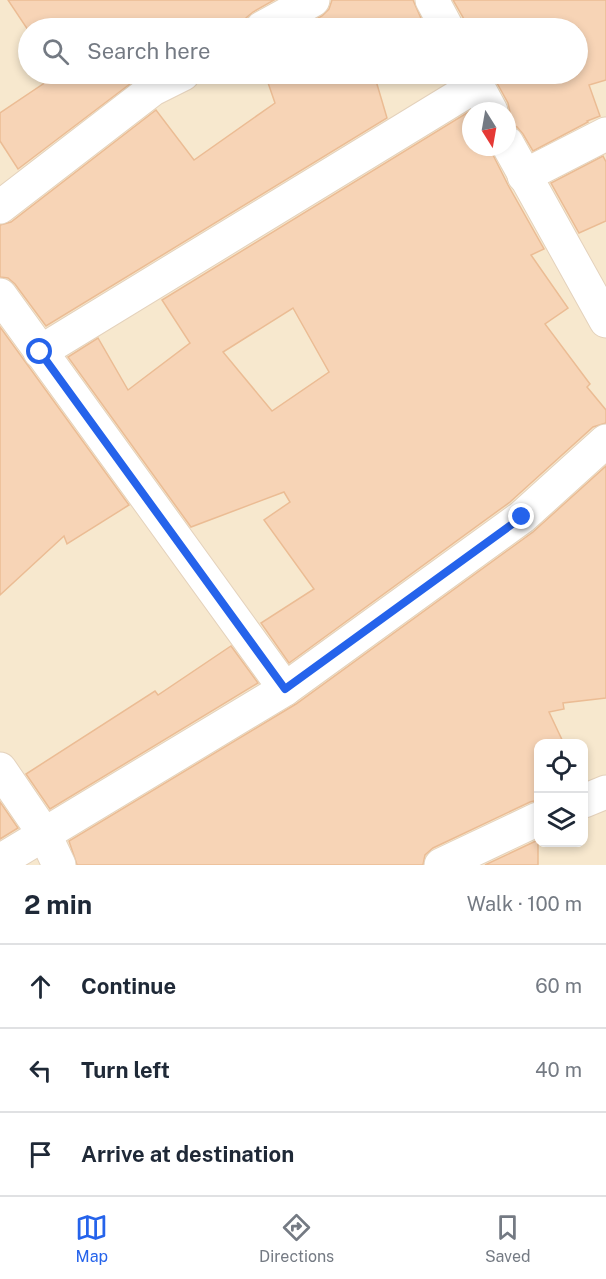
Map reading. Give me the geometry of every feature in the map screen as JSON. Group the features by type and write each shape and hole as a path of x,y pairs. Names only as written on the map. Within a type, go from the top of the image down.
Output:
{"street":[{"path":"280,18 313,0"},
{"path":"432,0 442,18"},
{"path":"0,207 153,89 163,84"},
{"path":"40,352 480,90"},
{"path":"524,176 606,134"},
{"path":"514,156 606,321"},
{"path":"0,295 285,689"},
{"path":"0,861 285,689 522,517 606,441"},
{"path":"0,769 45,835 60,865"},
{"path":"588,799 606,792"},
{"path":"441,865 534,821"}],"shaded area":[{"path":"0,0 606,0 606,865 0,865"}],"building":[{"path":"8,0 274,0 246,18 20,18"},
{"path":"332,0 413,0 421,18 318,18 329,9"},
{"path":"453,0 606,0 606,80 589,85 600,116 533,151 516,127 516,102 507,102 498,84 588,84 588,18 463,18"},
{"path":"43,84 130,84 18,169 0,141 0,113"},
{"path":"268,84 377,84 387,118 46,326 15,284 8,278 0,277 0,225 11,222 156,110 194,160 275,103"},
{"path":"462,116 462,156 494,156 544,249 531,255 568,308 545,324 590,384 587,387 606,410 606,423 593,427 510,502 289,663 261,623 314,589 264,520 290,502 284,492 191,527 68,357 98,338 128,390 190,343 162,300","holes":["293,308 329,372 272,411 223,352"]},
{"path":"603,156 606,162 606,221 579,233 551,183"},
{"path":"0,327 129,505 67,544 64,536 0,595"},
{"path":"606,466 606,698 563,703 564,709 549,712 562,739 534,739 534,801 433,848 425,855 423,865 77,865 69,841 296,704 533,532"},
{"path":"231,646 258,683 50,809 26,774 155,691 158,695"},
{"path":"0,802 18,828 0,839"},
{"path":"534,842 534,847 538,847 538,865 485,865"}],"route":[{"path":"40,352 285,689 522,517"}]}
